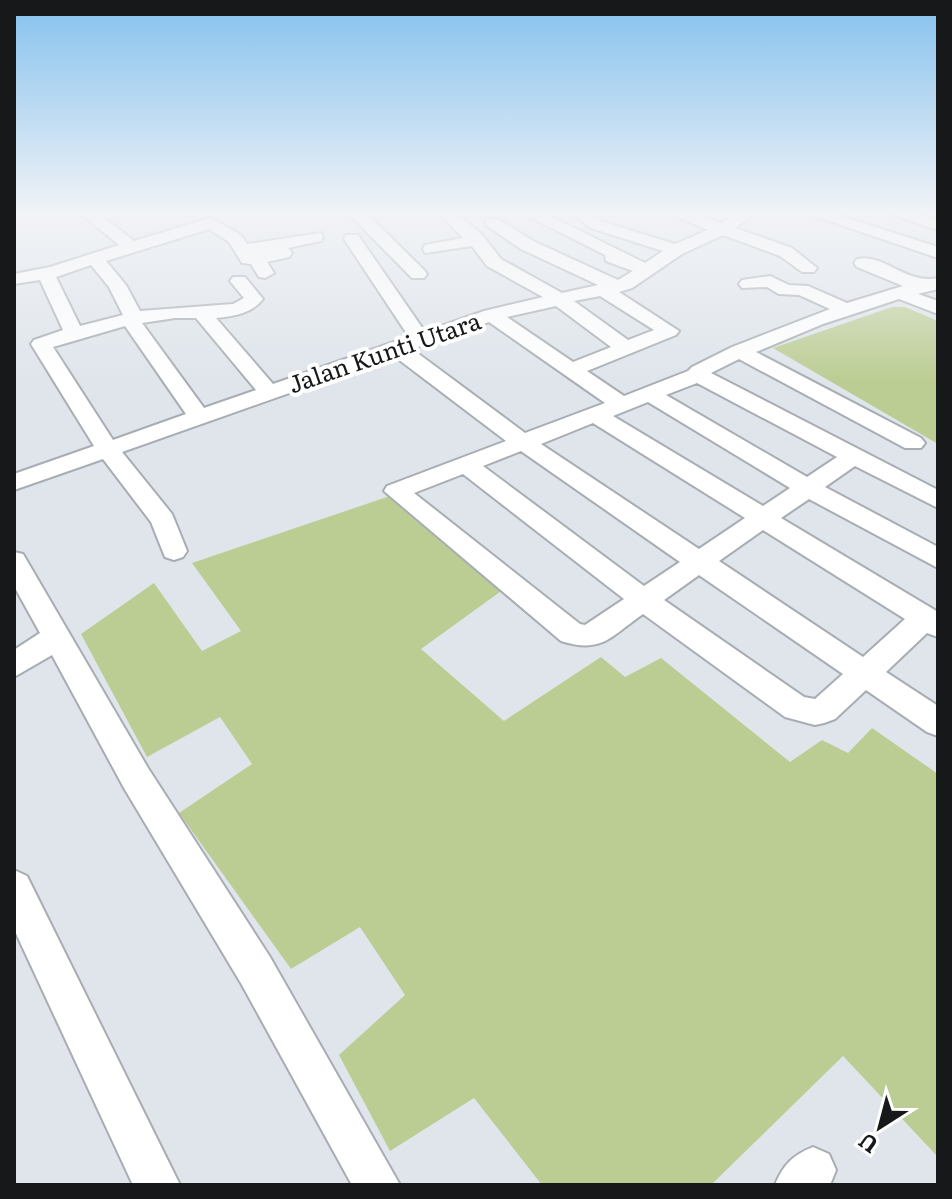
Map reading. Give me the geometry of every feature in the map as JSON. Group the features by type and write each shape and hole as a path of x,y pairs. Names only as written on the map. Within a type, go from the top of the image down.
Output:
{"street":[{"path":"18,275 46,274 64,269"},
{"path":"104,269 117,285 133,320 198,416"},
{"path":"368,269 409,343 530,438 871,668 938,723"},
{"path":"413,269 418,274"},
{"path":"505,269 559,299 627,349"},
{"path":"570,370 669,331 611,289 573,269"},
{"path":"877,269 920,288 938,308"},
{"name":"Jalan Kunti Utara","path":"14,482 491,315 611,289 646,270"},
{"path":"46,274 74,333"},
{"path":"174,551 163,520 107,449 41,344 133,320 175,312 203,315 252,303 252,297 239,281"},
{"path":"748,284 770,281 785,290 802,290 847,310"},
{"path":"854,456 596,634 576,636 396,491 698,375 699,371 739,351 847,310 920,288"},
{"path":"203,315 268,391"},
{"path":"491,315 623,405"},
{"path":"739,351 913,443"},
{"path":"698,375 938,500"},
{"path":"650,394 808,488 938,559"},
{"path":"465,464 645,601 799,709 824,710 871,668 931,622 596,415"},
{"path":"14,561 136,778 256,971 377,1185"},
{"path":"14,665 56,637"},
{"path":"871,668 938,701"},
{"path":"14,888 157,1185"}],"green space":[{"path":"892,307 905,307 938,321 938,444 773,348"},
{"path":"390,496 504,589 421,649 504,721 601,657 625,677 661,658 790,762 822,740 848,753 872,728 938,774 938,1157 843,1056 711,1185 542,1185 474,1098 390,1151 339,1055 405,995 360,927 291,969 179,813 252,764 220,717 147,757 81,634 154,583 202,651 241,631 192,563"}]}
